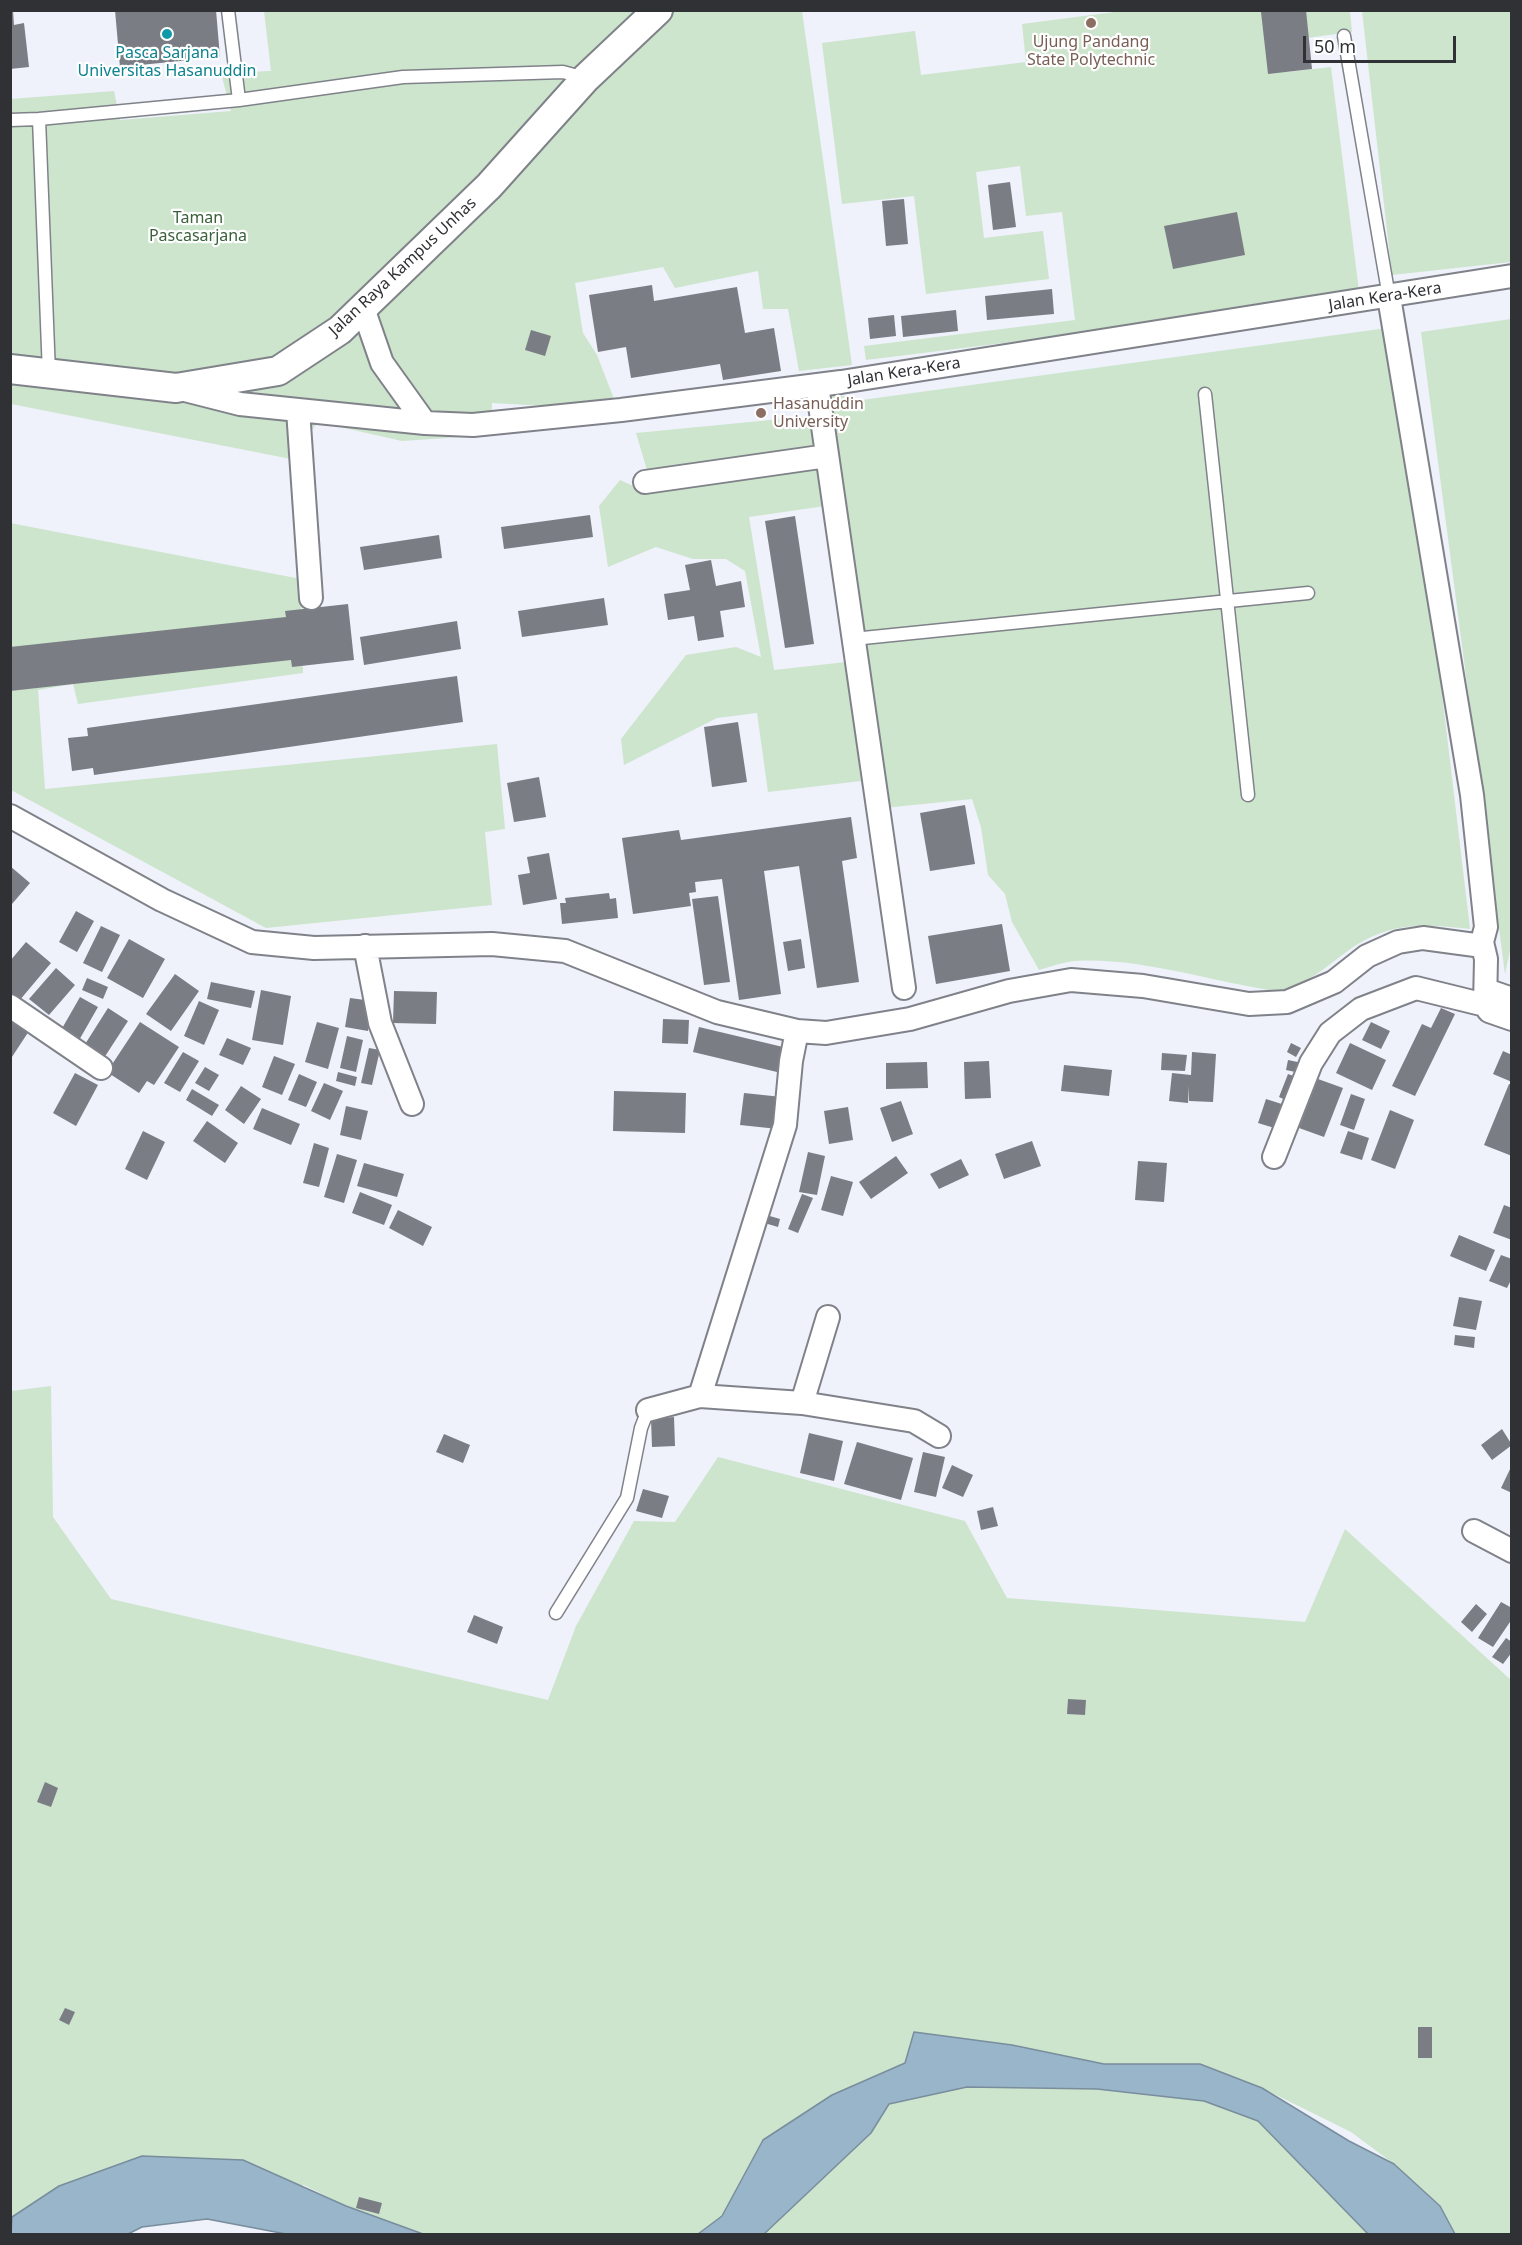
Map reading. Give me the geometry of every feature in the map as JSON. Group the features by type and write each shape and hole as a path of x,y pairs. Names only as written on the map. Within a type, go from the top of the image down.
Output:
{"street":[{"name":"Jalan Raya Kampus Unhas","path":"10,369 176,388 278,371 340,330 489,186 586,78 658,10"},
{"name":"Jalan Kera-Kera","path":"176,388 240,404 425,423 484,424 621,410 817,385 1512,276"},
{"path":"1389,297 1472,795 1486,927 1485,973 1489,1011 1512,1020"},
{"path":"363,308 382,363 425,423"},
{"path":"817,385 904,988"},
{"path":"298,410 311,598"},
{"path":"645,482 827,456"},
{"path":"10,816 162,900 252,942 314,948 370,965 492,944 566,951 794,1045 826,1033 851,1031 910,1019 1009,991 1071,980 1143,986 1249,1004 1287,1002 1334,982 1367,956 1398,942 1423,938 1475,945 1485,973 1512,999"},
{"path":"370,965 380,1023 412,1104"},
{"path":"1274,1157 1311,1063 1330,1033 1361,1009 1416,988 1485,973"},
{"path":"10,1006 100,1068"},
{"path":"700,1396 785,1125 794,1045"},
{"path":"802,1403 828,1317"},
{"path":"648,1410 700,1396 802,1403 914,1421 939,1436"},
{"path":"1474,1531 1512,1551"}],"lane":[{"path":"228,10 239,100"},
{"path":"1344,36 1389,297"},
{"path":"10,120 239,100 403,77 563,72 586,78"},
{"path":"39,119 49,375"},
{"path":"1205,394 1248,795"},
{"path":"854,639 1308,593"},
{"path":"556,1613 627,1498 641,1428 648,1410"}],"green space":[{"path":"1130,10 1350,11 1352,32 1283,41 1287,72 1331,67 1360,299 866,360 864,346 1075,320 1062,212 1026,216 1020,166 976,172 984,238 1043,231 1049,279 926,294 914,196 842,204 822,43 915,31 921,75 1026,62 1022,24"},
{"name":"Taman Pascasarjana","path":"264,11 802,11 852,365 799,371 788,309 763,309 758,271 675,288 663,267 575,283 583,333 597,355 614,399 566,407 492,403 491,435 402,441 318,422 291,459 11,404 11,99 114,91 120,120 231,111 221,73 271,71"},
{"path":"1362,11 1511,11 1511,262 1392,275"},
{"path":"1511,319 1512,941 1505,974 1421,332"},
{"path":"1387,328 1428,576 1470,929 1416,926 1390,930 1363,941 1301,983 1276,991 1125,963 1075,961 1039,970 1012,922 1005,894 988,875 981,827 972,799 884,808 837,444 647,470 636,433 833,414 831,394 862,400"},
{"path":"818,464 825,506 749,517 774,670 846,662 861,781 768,792 757,713 717,718 624,765 621,739 686,655 736,647 761,657 745,571 726,559 693,559 656,547 608,567 599,506 620,480 644,491"},
{"path":"10,523 301,579 303,673 78,704 73,684 38,690 45,789 497,744 505,829 485,832 492,905 266,928 11,790"},
{"path":"51,1386 53,1517 111,1599 548,1700 576,1626 634,1521 675,1522 718,1457 965,1521 1007,1598 1305,1622 1345,1529 1511,1680 1511,2234 1455,2234 1440,2205 1394,2164 1351,2132 1262,2088 1200,2064 1104,2064 1012,2045 914,2032 905,2063 832,2095 763,2140 722,2216 698,2234 423,2234 346,2206 304,2185 59,2186 11,2218 11,1391"},
{"path":"967,2087 1097,2089 1204,2101 1258,2121 1368,2234 764,2234 871,2133 889,2104"}],"water":[{"path":"914,2032 1012,2045 1104,2064 1200,2064 1262,2088 1349,2141 1394,2164 1440,2206 1455,2234 1368,2234 1258,2121 1204,2101 1097,2089 967,2087 889,2104 871,2133 764,2234 698,2234 722,2216 763,2140 832,2095 905,2063"},
{"path":"142,2156 243,2160 346,2206 423,2234 286,2234 207,2219 142,2227 128,2234 11,2234 12,2217 59,2186"}],"building":[{"path":"10,10 13,10 14,25 24,23 29,67 10,69"},
{"name":"Pasca Sarjana Universitas Hasanuddin","path":"115,10 216,10 220,57 120,67"},
{"path":"1306,10 1312,69 1268,74 1261,12"},
{"path":"1010,182 1016,227 993,230 988,185"},
{"path":"904,199 908,244 886,246 882,201"},
{"path":"1237,212 1245,255 1173,269 1164,226"},
{"path":"652,285 654,301 737,287 745,333 774,328 781,371 723,380 720,364 631,378 626,347 598,352 589,295"},
{"path":"1052,289 1054,314 987,320 985,296"},
{"path":"956,310 958,331 903,337 901,316"},
{"path":"894,315 896,336 870,339 868,318"},
{"path":"531,330 551,336 545,356 525,350"},
{"path":"590,515 593,537 504,549 501,527"},
{"path":"795,516 814,644 785,648 765,521"},
{"path":"439,535 442,558 364,570 360,547"},
{"path":"711,560 716,586 741,581 745,607 720,611 724,637 698,641 694,616 668,620 664,594 690,590 685,565"},
{"path":"604,598 608,625 522,637 518,611"},
{"path":"348,604 354,660 292,667 291,660 10,691 10,647 286,617 285,611"},
{"path":"457,621 461,649 364,665 360,637"},
{"path":"457,676 463,722 94,775 93,768 72,771 68,738 88,736 87,728"},
{"path":"738,722 747,782 712,787 704,727"},
{"path":"539,777 546,817 514,822 507,783"},
{"path":"965,805 975,864 930,871 920,813"},
{"path":"851,817 857,858 842,861 859,982 817,988 799,866 764,871 781,994 739,1000 722,879 695,882 696,892 689,893 691,906 633,914 622,838 679,830 681,840"},
{"path":"549,853 557,899 523,905 518,875 530,873 527,857"},
{"path":"10,866 30,883 12,904 10,903"},
{"path":"609,893 610,899 616,898 618,918 562,924 560,903 566,903 565,898"},
{"path":"718,896 730,982 704,985 692,899"},
{"path":"76,911 94,921 77,952 59,942"},
{"path":"1002,924 1010,971 936,984 928,936"},
{"path":"101,926 120,935 102,972 83,963"},
{"path":"129,939 165,959 143,998 107,978"},
{"path":"801,939 805,968 788,971 783,942"},
{"path":"26,942 51,963 14,1007 10,1003 10,961"},
{"path":"56,968 75,985 49,1015 29,999"},
{"path":"175,974 199,991 171,1031 146,1014"},
{"path":"87,978 108,987 103,999 82,990"},
{"path":"211,982 255,991 251,1008 207,999"},
{"path":"261,990 291,996 283,1045 252,1040"},
{"path":"394,991 437,992 436,1024 393,1023"},
{"path":"80,997 98,1007 78,1042 60,1032"},
{"path":"350,998 372,1001 368,1031 345,1027"},
{"path":"199,1001 219,1010 204,1045 184,1036"},
{"path":"108,1008 128,1021 102,1061 82,1049"},
{"path":"1441,1008 1455,1014 1415,1096 1392,1086 1422,1024 1431,1028"},
{"path":"10,1019 29,1031 10,1060"},
{"path":"663,1019 689,1020 688,1044 662,1043"},
{"path":"140,1022 179,1047 154,1085 147,1081 139,1093 107,1072"},
{"path":"317,1022 339,1028 328,1069 305,1062"},
{"path":"1371,1022 1390,1031 1381,1049 1362,1040"},
{"path":"699,1027 783,1047 777,1072 693,1052"},
{"path":"347,1036 363,1040 356,1072 340,1068"},
{"path":"227,1038 251,1048 243,1065 219,1055"},
{"path":"1291,1043 1301,1048 1296,1057 1287,1052"},
{"path":"1350,1043 1386,1060 1372,1090 1336,1073"},
{"path":"369,1048 380,1050 372,1085 361,1083"},
{"path":"1503,1051 1512,1055 1512,1082 1493,1074"},
{"path":"183,1052 199,1061 180,1092 164,1083"},
{"path":"1192,1052 1216,1054 1213,1102 1189,1101 1189,1086 1188,1103 1169,1101 1172,1073 1191,1075"},
{"path":"1162,1053 1187,1055 1185,1071 1161,1070"},
{"path":"274,1056 295,1064 282,1095 262,1087"},
{"path":"1288,1060 1307,1064 1305,1074 1286,1070"},
{"path":"989,1061 991,1098 965,1099 964,1062"},
{"path":"927,1062 928,1088 886,1089 886,1063"},
{"path":"1064,1065 1112,1070 1109,1096 1061,1091"},
{"path":"205,1067 219,1075 209,1091 195,1083"},
{"path":"338,1072 357,1077 355,1086 336,1081"},
{"path":"75,1073 98,1085 76,1126 53,1113"},
{"path":"299,1074 317,1082 306,1107 288,1100"},
{"path":"1288,1074 1299,1078 1290,1102 1279,1097"},
{"path":"1318,1079 1343,1088 1324,1137 1299,1128"},
{"path":"324,1083 343,1091 330,1120 311,1111"},
{"path":"1509,1084 1512,1085 1512,1156 1484,1145"},
{"path":"241,1086 261,1099 244,1124 225,1110"},
{"path":"192,1089 219,1105 212,1116 186,1100"},
{"path":"614,1091 686,1093 685,1133 613,1131"},
{"path":"744,1093 782,1097 778,1129 740,1125"},
{"path":"1351,1094 1365,1099 1354,1130 1340,1125"},
{"path":"1266,1099 1288,1106 1281,1130 1258,1123"},
{"path":"901,1101 913,1134 892,1142 880,1108"},
{"path":"346,1106 368,1111 361,1140 340,1135"},
{"path":"848,1107 853,1140 829,1144 824,1111"},
{"path":"262,1108 300,1124 291,1145 253,1129"},
{"path":"1390,1110 1414,1120 1395,1169 1371,1160"},
{"path":"207,1121 238,1143 225,1163 193,1141"},
{"path":"143,1131 165,1142 147,1180 125,1169"},
{"path":"1348,1131 1369,1138 1362,1160 1340,1153"},
{"path":"1032,1141 1041,1166 1004,1179 995,1154"},
{"path":"314,1143 329,1148 319,1187 303,1183"},
{"path":"808,1152 825,1156 817,1195 799,1192"},
{"path":"337,1154 357,1160 344,1203 324,1197"},
{"path":"896,1156 908,1173 871,1199 859,1182"},
{"path":"961,1159 969,1175 939,1189 930,1174"},
{"path":"1138,1161 1167,1163 1164,1202 1135,1200"},
{"path":"364,1163 404,1174 397,1197 357,1186"},
{"path":"831,1176 853,1182 843,1216 821,1210"},
{"path":"360,1192 392,1205 384,1225 352,1213"},
{"path":"802,1194 813,1198 798,1233 788,1229"},
{"path":"1504,1205 1512,1208 1512,1240 1493,1233"},
{"path":"398,1210 432,1227 423,1246 389,1228"},
{"path":"763,1214 780,1219 778,1227 761,1222"},
{"path":"1459,1235 1495,1250 1486,1271 1450,1256"},
{"path":"1501,1255 1512,1259 1512,1278 1507,1288 1489,1281"},
{"path":"1459,1297 1482,1301 1476,1330 1453,1326"},
{"path":"1455,1335 1475,1337 1474,1348 1454,1345"},
{"path":"674,1417 675,1446 652,1447 651,1419"},
{"path":"1502,1429 1512,1445 1492,1460 1481,1445"},
{"path":"809,1433 843,1441 834,1481 800,1473"},
{"path":"444,1434 470,1445 463,1463 436,1452"},
{"path":"857,1442 913,1458 901,1500 844,1484"},
{"path":"923,1452 945,1457 936,1497 914,1492"},
{"path":"952,1465 973,1475 963,1497 942,1488"},
{"path":"1512,1465 1512,1493 1501,1488"},
{"path":"643,1489 669,1496 662,1518 636,1511"},
{"path":"993,1507 998,1526 981,1530 977,1511"},
{"path":"1501,1602 1512,1608 1512,1619 1493,1647 1478,1638"},
{"path":"1476,1604 1487,1614 1472,1632 1461,1622"},
{"path":"474,1615 503,1627 497,1644 467,1632"},
{"path":"1506,1638 1512,1642 1512,1652 1503,1664 1492,1657"},
{"path":"1068,1699 1086,1700 1085,1715 1067,1714"},
{"path":"45,1782 58,1788 51,1807 37,1802"},
{"path":"65,2008 75,2012 69,2025 59,2020"},
{"path":"1418,2027 1432,2027 1432,2058 1418,2058"},
{"path":"359,2197 382,2203 379,2214 356,2208"}],"place":[{"name":"Ujung Pandang State Polytechnic","path":"1091,23"},
{"name":"Pasca Sarjana Universitas Hasanuddin","path":"167,34"},
{"name":"Hasanuddin University","path":"761,413"}]}
